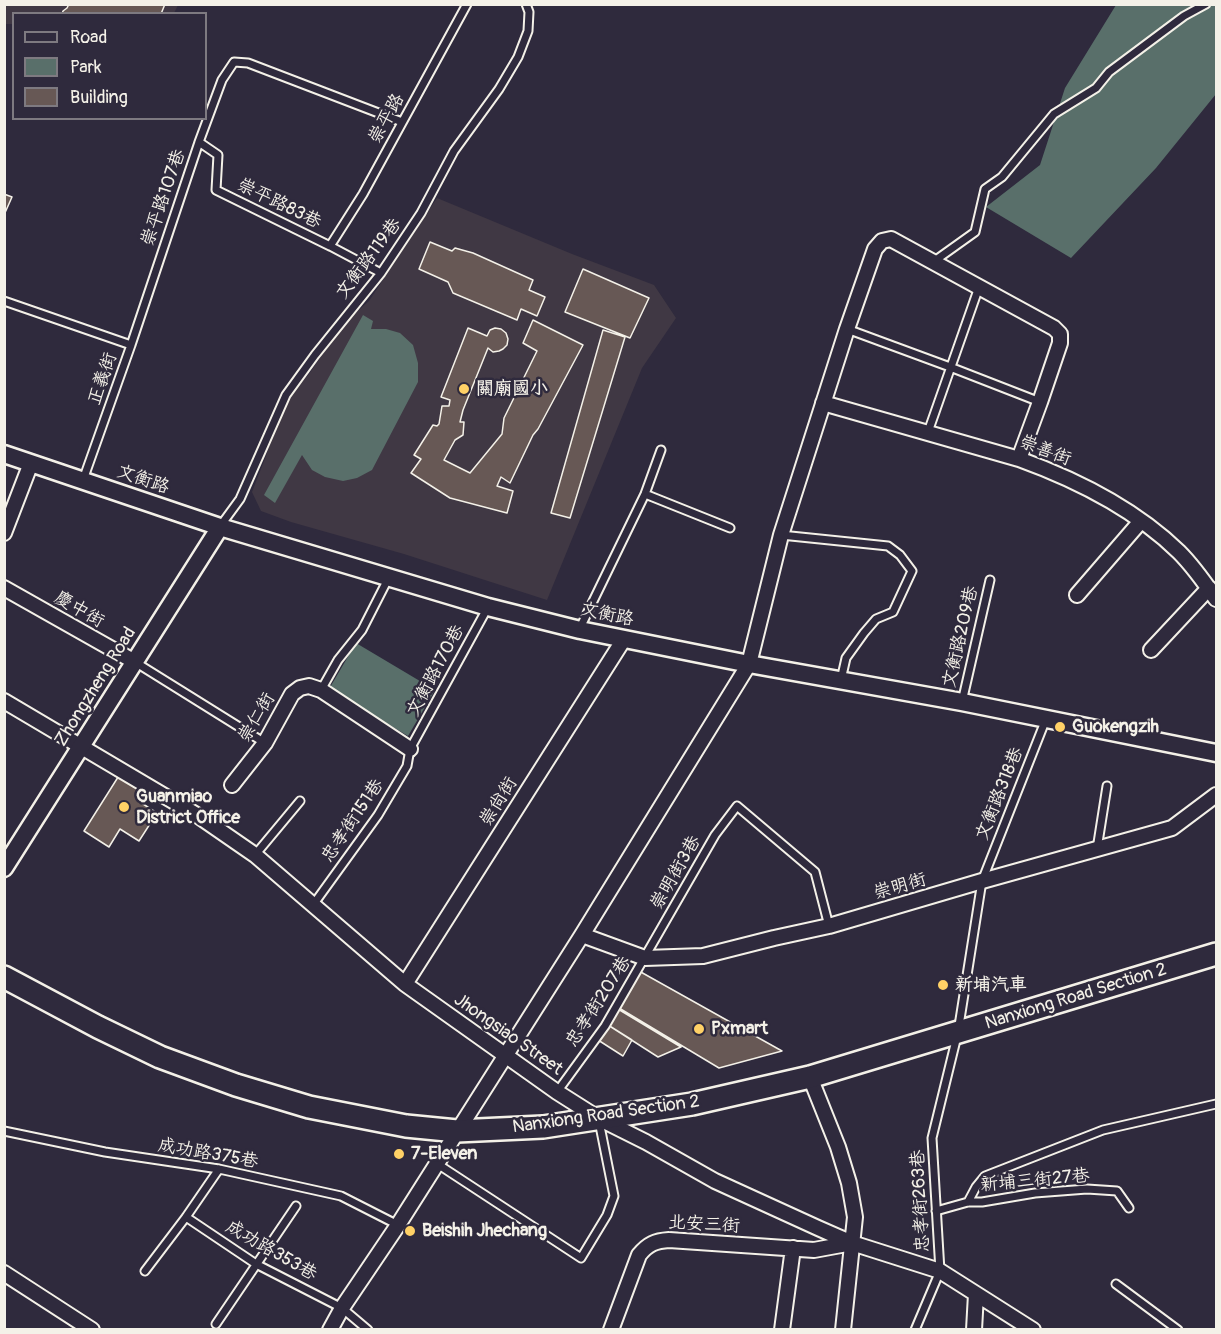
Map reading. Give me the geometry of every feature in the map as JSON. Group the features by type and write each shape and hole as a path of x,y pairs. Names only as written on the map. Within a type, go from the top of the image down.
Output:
{"main road":[{"name":"Nanxiong Road Section 2","path":"4,977 160,1057 236,1085 309,1107 406,1126 457,1131 543,1127 598,1119 692,1104 810,1077 1216,954"}],"street":[{"path":"330,1329 582,935 749,664 781,535 847,329 875,249 882,242 891,240 979,286 1054,328 1060,334 1060,343 1019,459"},
{"name":"崇善街","path":"823,403 1019,459 1079,483 1141,521 1179,553 1213,594"},
{"name":"文衡路","path":"4,454 220,527 488,607 580,630 749,664 962,702 1216,753"},
{"path":"4,533 31,463"},
{"path":"1077,595 1141,521"},
{"name":"Zhongzheng Road","path":"4,868 220,527"},
{"name":"慶中街","path":"4,588 135,662"},
{"path":"1151,650 1213,594"},
{"name":"崇尚街","path":"405,984 624,639"},
{"name":"崇仁街","path":"232,785 265,743 292,694 300,688 309,686 321,690"},
{"path":"321,690 410,749"},
{"name":"Jhongsiao Street","path":"6,704 82,746 200,817 255,855 405,984 598,1119 646,1142 715,1181 852,1243 940,1271 1033,1329"},
{"name":"崇明街","path":"582,935 645,958 703,956 829,926 1172,828 1216,795"},
{"path":"810,1077 838,1147 849,1183 855,1217 843,1329"},
{"name":"北安三街","path":"611,1329 639,1255 647,1245 656,1241 814,1250 852,1243"},
{"path":"782,1329 794,1248"},
{"path":"4,1273 92,1329"},
{"path":"974,1329 976,1294"}],"lane":[{"name":"崇平路","path":"330,246 363,194 467,4"},
{"name":"文衡路119巷","path":"220,527 240,499 286,394 321,346 381,273 421,213 454,151 499,89 518,57 528,31 529,12 526,4"},
{"path":"933,262 975,232 985,189 1002,177 1054,114 1096,88 1109,72 1184,16 1206,4"},
{"name":"崇平路107巷","path":"131,345 199,142 222,80 234,62 248,63 402,122"},
{"name":"崇平路83巷","path":"199,142 218,155 216,190 381,273"},
{"path":"928,432 979,286"},
{"name":"正義街","path":"4,301 131,345 83,480"},
{"path":"847,329 1040,402"},
{"path":"580,630 645,494 661,450"},
{"path":"645,494 730,528"},
{"path":"781,535 888,546 900,555 912,571 894,612 876,619 846,657 841,680"},
{"path":"321,690 338,660 362,630 388,577"},
{"name":"文衡路209巷","path":"962,702 990,580"},
{"name":"文衡路170巷","path":"410,749 488,607"},
{"path":"135,662 265,743"},
{"name":"文衡路318巷","path":"958,1032 982,881 1046,719"},
{"name":"忠孝街151巷","path":"313,906 378,815 407,766 410,749"},
{"path":"1097,849 1107,786"},
{"path":"255,855 300,801"},
{"name":"崇明街3巷","path":"645,958 715,835 737,806 815,872 829,926"},
{"name":"忠孝街207巷","path":"557,1092 604,1026 645,958"},
{"name":"忠孝街263巷","path":"915,1329 940,1271 932,1138 958,1032"},
{"path":"968,1202 985,1176 1103,1130 1216,1104"},
{"path":"436,1163 581,1258 608,1215 614,1196 598,1119"},
{"name":"成功路375巷","path":"5,1132 105,1152 219,1169 340,1196 398,1225"},
{"path":"145,1270 219,1169"},
{"name":"新埔三街27巷","path":"936,1211 968,1202 1087,1189 1117,1191 1129,1208"},
{"path":"216,1324 296,1206"},
{"name":"成功路353巷","path":"186,1217 256,1264 342,1308 368,1329"},
{"path":"1116,1284 1178,1329"}],"shaded area":[{"path":"4,5 178,5 174,12 12,12 12,24 5,24"},
{"name":"關廟國小","path":"437,198 654,285 676,318 642,368 547,600 404,554 291,522 261,511 252,492 282,405 309,374 343,324 369,301"}],"green space":[{"path":"1116,5 1216,5 1216,94 1156,168 1071,258 986,207 1040,165 1065,88"},
{"path":"363,315 373,321 371,329 386,329 400,333 413,345 418,363 418,382 372,470 357,478 343,481 325,477 312,470 302,455 275,503 264,495"},
{"path":"356,643 435,690 408,736 329,689"}],"building":[{"path":"69,4 165,4 162,12 63,12"},
{"path":"4,194 12,197 4,215"},
{"path":"430,242 452,251 455,248 473,253 533,280 529,290 545,297 537,316 521,309 517,320 453,293 448,282 419,269"},
{"path":"583,269 649,298 630,338 565,312"},
{"path":"533,320 583,345 533,435 510,483 501,477 497,486 513,491 507,513 450,498 411,473 421,459 414,455 433,425 439,424 442,406 449,406 450,400 441,397 468,328 487,336 490,330 501,329 506,333 508,339 507,345 499,351 493,352 488,348 463,410 460,422 464,422 463,435 455,440 444,460 470,473 502,434 504,418 537,351 523,343"},
{"path":"603,330 625,337 570,518 551,513"},
{"name":"Guanmiao District Office","path":"120,774 147,791 140,802 157,813 139,841 120,829 109,847 84,831"},
{"name":"Pxmart","path":"639,971 782,1051 719,1068 619,1008"},
{"path":"618,1009 681,1047 658,1057 608,1025"},
{"path":"608,1025 632,1040 623,1056 598,1040"}],"place":[{"name":"關廟國小","path":"464,389"},
{"name":"Guokengzih","path":"1060,727"},
{"name":"Guanmiao District Office","path":"124,807"},
{"name":"新埔汽車","path":"943,985"},
{"name":"Pxmart","path":"699,1029"},
{"name":"7-Eleven","path":"399,1154"},
{"name":"Beishih Jhechang","path":"410,1231"}]}
